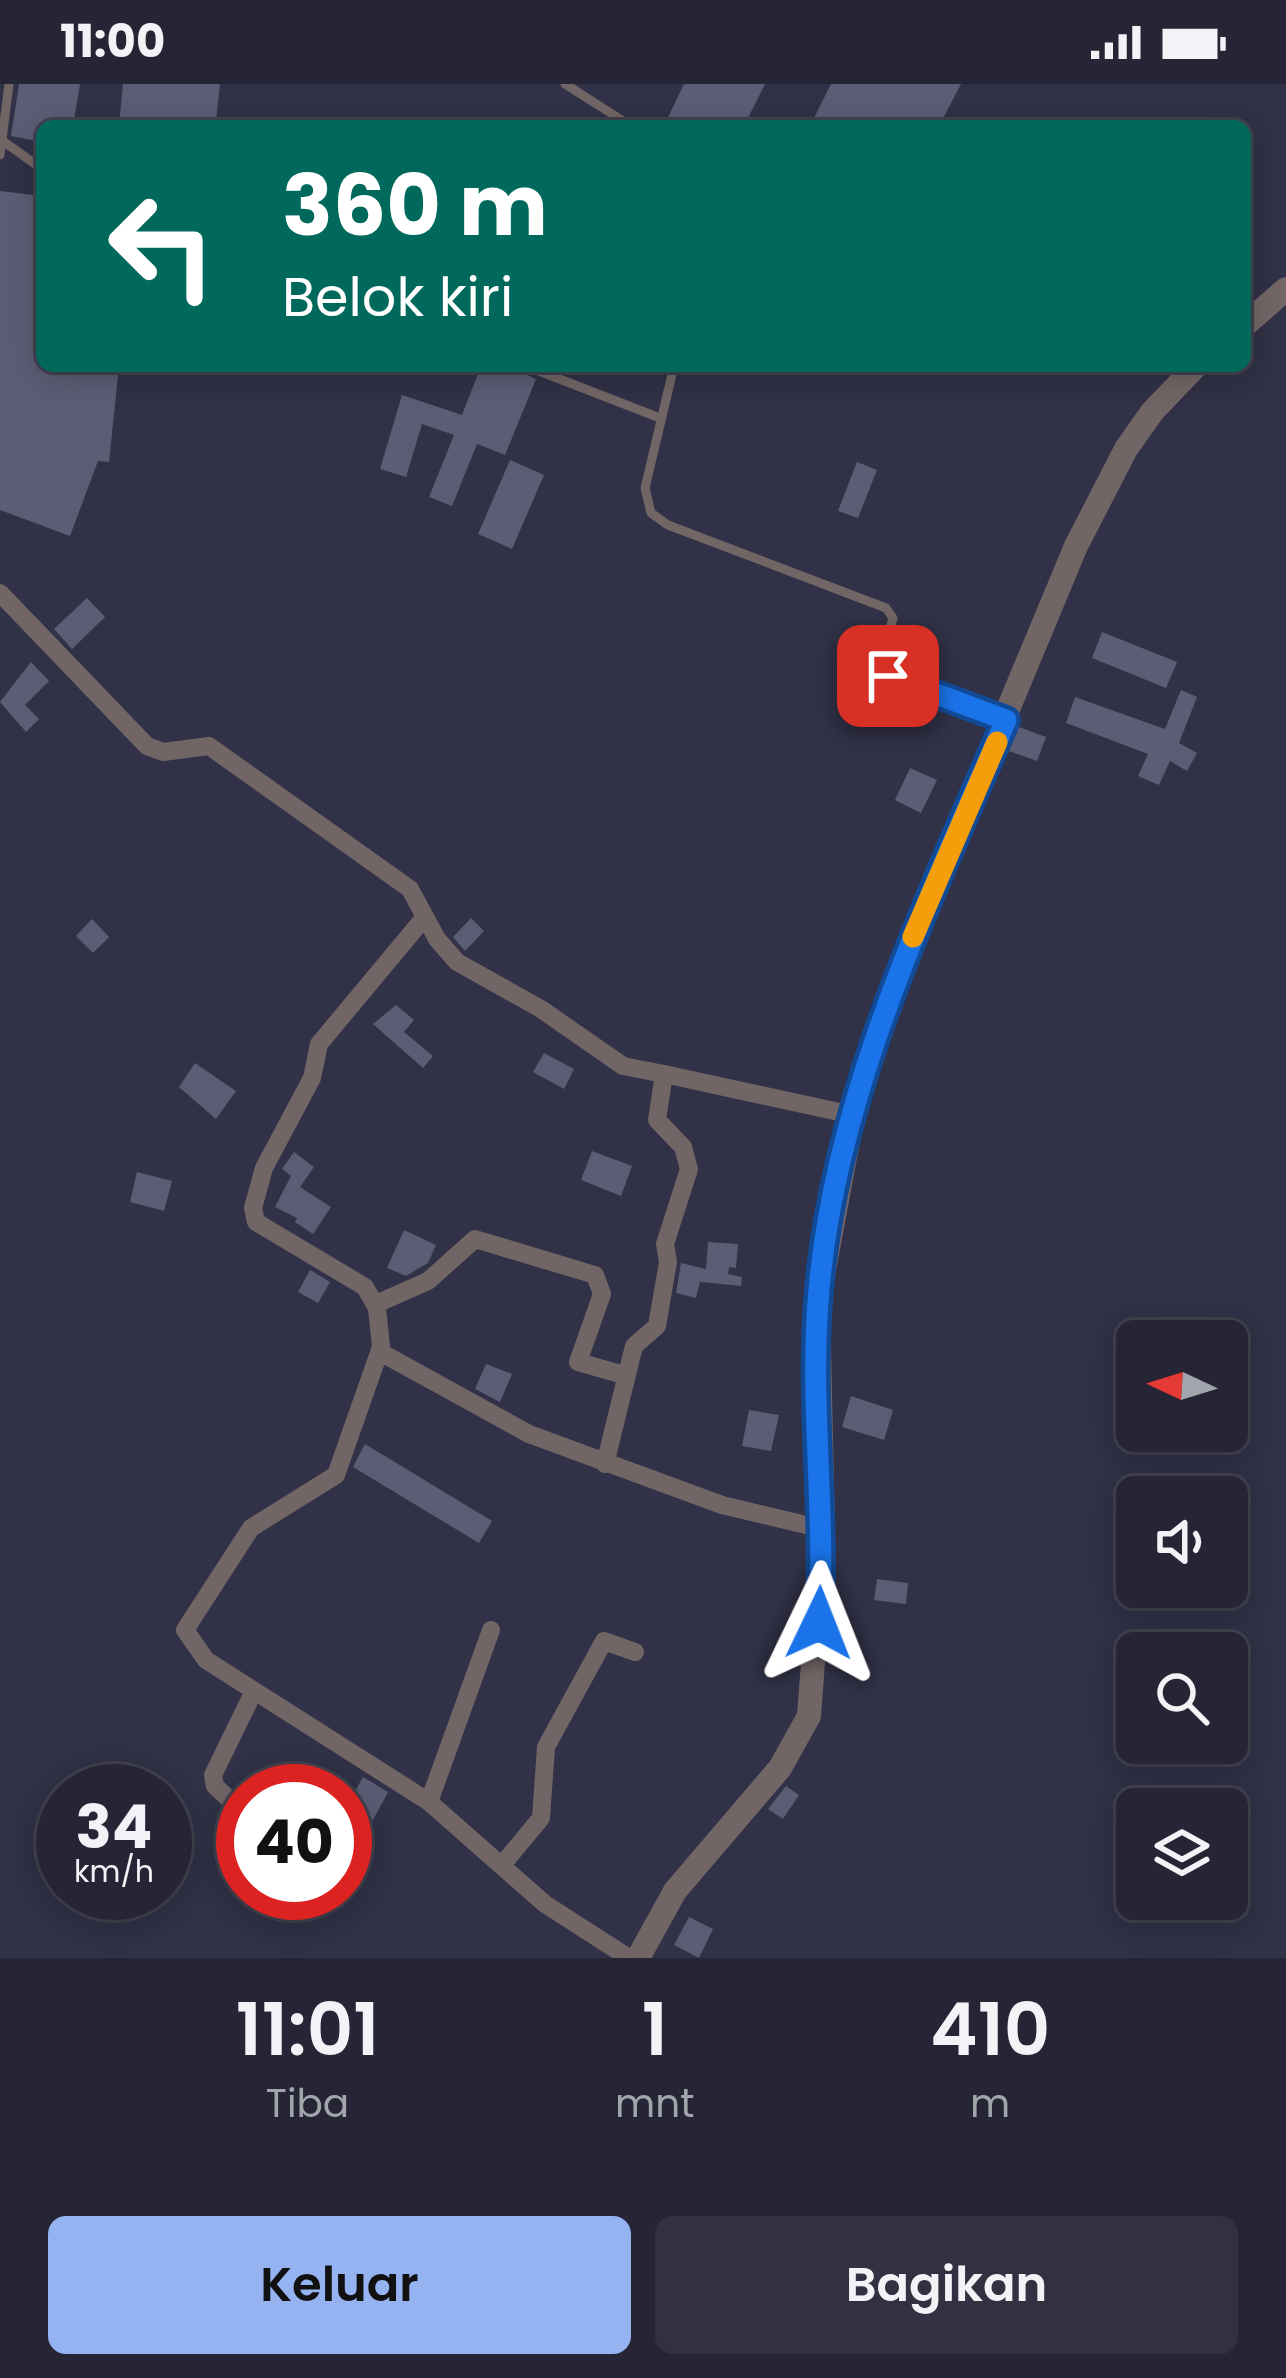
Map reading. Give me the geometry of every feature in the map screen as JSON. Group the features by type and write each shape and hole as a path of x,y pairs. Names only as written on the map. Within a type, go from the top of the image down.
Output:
{"street":[{"path":"1251,321 1286,289"},
{"path":"424,918 319,1044 312,1078 264,1168 253,1208 256,1222 360,1282 376,1304 380,1352 336,1475 250,1528 185,1624 197,1654 253,1694 429,1802 545,1904 634,1958 675,1892 780,1768 809,1716 823,1529 818,1302 853,1114 912,940 1103,489 1126,448 1188,373"},
{"path":"0,593 147,746 163,752 209,746 410,889 424,918 458,962 496,988 541,1009 623,1066 853,1114"},
{"path":"605,1464 634,1346 657,1327 668,1262 664,1244 689,1169 683,1148 657,1120 664,1074"},
{"path":"376,1304 428,1281 475,1239 595,1275 602,1294 578,1363 624,1375"},
{"path":"380,1352 529,1434 722,1504 823,1529"},
{"path":"429,1802 491,1630"},
{"path":"502,1865 541,1818 546,1747 604,1641 635,1652"},
{"path":"218,1764 253,1694"}],"lane":[{"path":"0,154 9,84"},
{"path":"565,84 622,120"},
{"path":"1,140 36,165"},
{"path":"541,372 660,418"},
{"path":"672,372 645,488 651,513 668,525 886,608 893,619 880,665 888,676 1006,720"}],"building":[{"path":"19,84 80,84 74,120 36,120 36,141 11,136"},
{"path":"123,84 220,84 216,120 120,120"},
{"path":"684,84 765,84 747,120 667,120"},
{"path":"831,84 961,84 942,120 813,120"},
{"path":"0,191 36,195 36,372 118,372 109,462 98,461 70,536 0,510"},
{"path":"479,372 520,372 536,379 505,455 477,444 452,506 429,497 454,435 422,424 406,477 380,469 402,395 462,415"},
{"path":"510,460 544,475 512,549 478,534"},
{"path":"857,462 877,470 858,518 838,511"},
{"path":"87,598 105,617 72,649 54,629"},
{"path":"1102,632 1177,662 1166,688 1092,658"},
{"path":"31,662 49,681 25,705 39,719 26,732 0,702"},
{"path":"1181,690 1197,697 1179,743 1197,753 1187,771 1170,761 1159,785 1138,776 1148,754 1066,723 1075,697 1165,729"},
{"path":"1019,727 1046,737 1037,761 1009,751"},
{"path":"910,768 937,780 921,813 895,800"},
{"path":"471,918 484,931 465,951 453,937"},
{"path":"92,919 109,937 93,953 76,936"},
{"path":"396,1005 414,1020 404,1032 433,1056 423,1068 373,1024"},
{"path":"544,1053 574,1069 564,1089 533,1072"},
{"path":"195,1063 236,1091 216,1119 179,1087"},
{"path":"592,1151 632,1166 621,1196 581,1180"},
{"path":"294,1152 314,1167 300,1187 331,1207 313,1234 295,1222 297,1218 275,1207 291,1176 282,1169"},
{"path":"137,1172 172,1181 164,1211 130,1202"},
{"path":"404,1230 436,1245 428,1263 406,1276 387,1268"},
{"path":"708,1242 738,1244 736,1268 729,1267 728,1274 742,1277 741,1286 700,1282 696,1298 676,1293 681,1263 706,1269"},
{"path":"310,1270 330,1282 318,1303 298,1292"},
{"path":"486,1364 512,1374 500,1402 475,1389"},
{"path":"851,1396 893,1410 884,1440 842,1427"},
{"path":"749,1410 779,1415 771,1451 742,1446"},
{"path":"365,1444 492,1521 479,1543 353,1467"},
{"path":"877,1579 908,1583 906,1604 874,1600"},
{"path":"372,1782 388,1792 372,1819"},
{"path":"786,1786 799,1795 783,1819 768,1809"},
{"path":"689,1917 713,1929 699,1958 674,1945"}],"slow traffic":[{"path":"913,937 997,742"}],"route":[{"path":"819,1623 823,1529 818,1302 856,1098 912,940 1006,720 888,676"}]}
